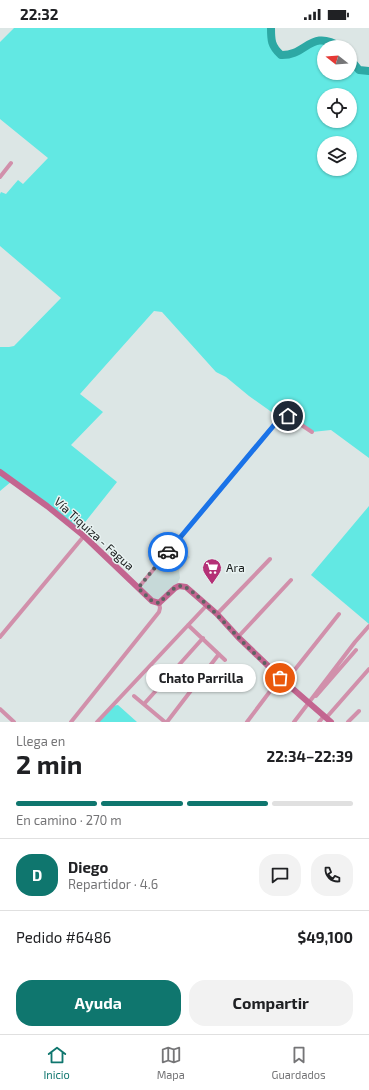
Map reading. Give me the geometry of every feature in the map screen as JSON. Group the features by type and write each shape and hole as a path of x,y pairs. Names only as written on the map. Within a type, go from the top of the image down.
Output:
{"street":[{"path":"0,177 11,163"},
{"path":"138,588 280,418 284,415 288,416 312,432"},
{"name":"Vía Tiquiza - Fagua","path":"0,472 47,506 84,536 152,601 159,603"},
{"path":"0,637 84,536"},
{"path":"217,614 270,559"},
{"path":"238,637 291,580"},
{"path":"71,722 159,612 159,603 175,588 182,586 186,587 217,614 282,680 327,719"},
{"path":"97,722 206,605"},
{"path":"247,722 339,614"},
{"path":"188,625 225,660"},
{"path":"294,722 369,626"},
{"path":"144,704 202,638"},
{"path":"309,703 356,650"},
{"path":"134,696 166,722 219,654"},
{"path":"318,722 327,719 369,669"},
{"path":"0,709 14,722"},
{"path":"348,722 358,711"}],"shaded area":[{"path":"14,28 271,28 272,42 281,54 297,51 317,41 317,80 357,80 357,68 359,70 369,71 369,458 331,430 312,432 288,416 280,418 249,396 226,377 216,372 162,312 154,311 80,394 103,412 71,445 117,482 78,531 12,481 0,491 0,347 14,346 61,298 0,246 1,192 6,194 18,180 23,184 48,158 0,119 0,42"},
{"path":"369,506 369,624 311,575"},
{"path":"174,545 190,557 179,570 180,578 175,588 155,602 140,586"},
{"path":"118,705 137,722 97,722 112,706"}],"waterway":[{"path":"271,28 272,43 281,55 297,52 317,41"},
{"path":"357,68 359,70 369,71"}],"way so far":[{"path":"168,552 138,588 152,601 159,603 175,588 179,586 186,587 217,614 280,678"}],"place":[{"name":"Ara","path":"212,585"},
{"name":"Chato Parrilla","path":"280,678"}],"route":[{"path":"168,552 280,418 284,415 288,416"}]}
